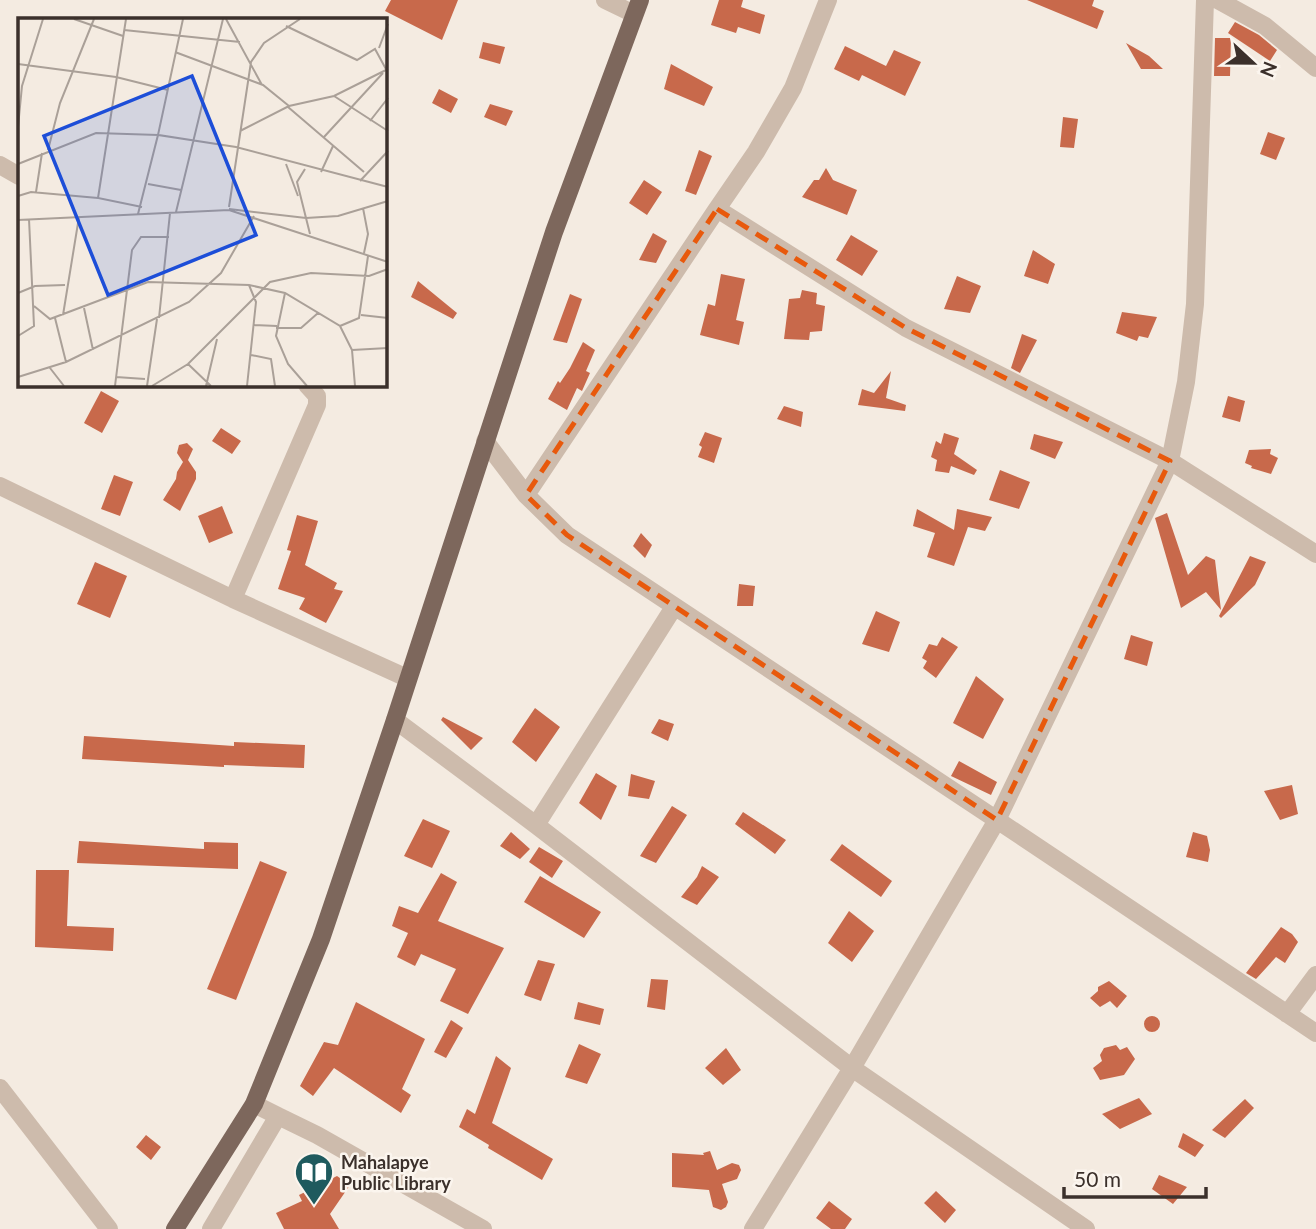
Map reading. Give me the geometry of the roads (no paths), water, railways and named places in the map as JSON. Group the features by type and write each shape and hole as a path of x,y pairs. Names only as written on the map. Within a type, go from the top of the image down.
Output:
{"main road":[{"path":"175,1229 254,1104 321,939 554,232 637,7"}],"street":[{"path":"605,0 637,7"},
{"path":"526,495 756,152 793,88 828,0"},
{"path":"753,1229 852,1068 997,820 1170,461 1186,382 1195,304 1205,0"},
{"path":"1218,0 1265,26 1316,68"},
{"path":"0,165 18,175"},
{"path":"717,209 906,328 1170,461 1316,554"},
{"path":"233,599 317,404 317,396 309,387"},
{"path":"485,441 526,495 567,535 1316,1033"},
{"path":"0,486 233,599 407,678"},
{"path":"536,825 674,607"},
{"path":"395,720 852,1068 1086,1229"},
{"path":"1287,1014 1316,975"},
{"path":"0,1088 109,1229"},
{"path":"254,1104 317,1135 483,1229"},
{"path":"211,1229 278,1116"}],"place":[{"name":"Mahalapye Public Library","path":"314,1206"}]}
